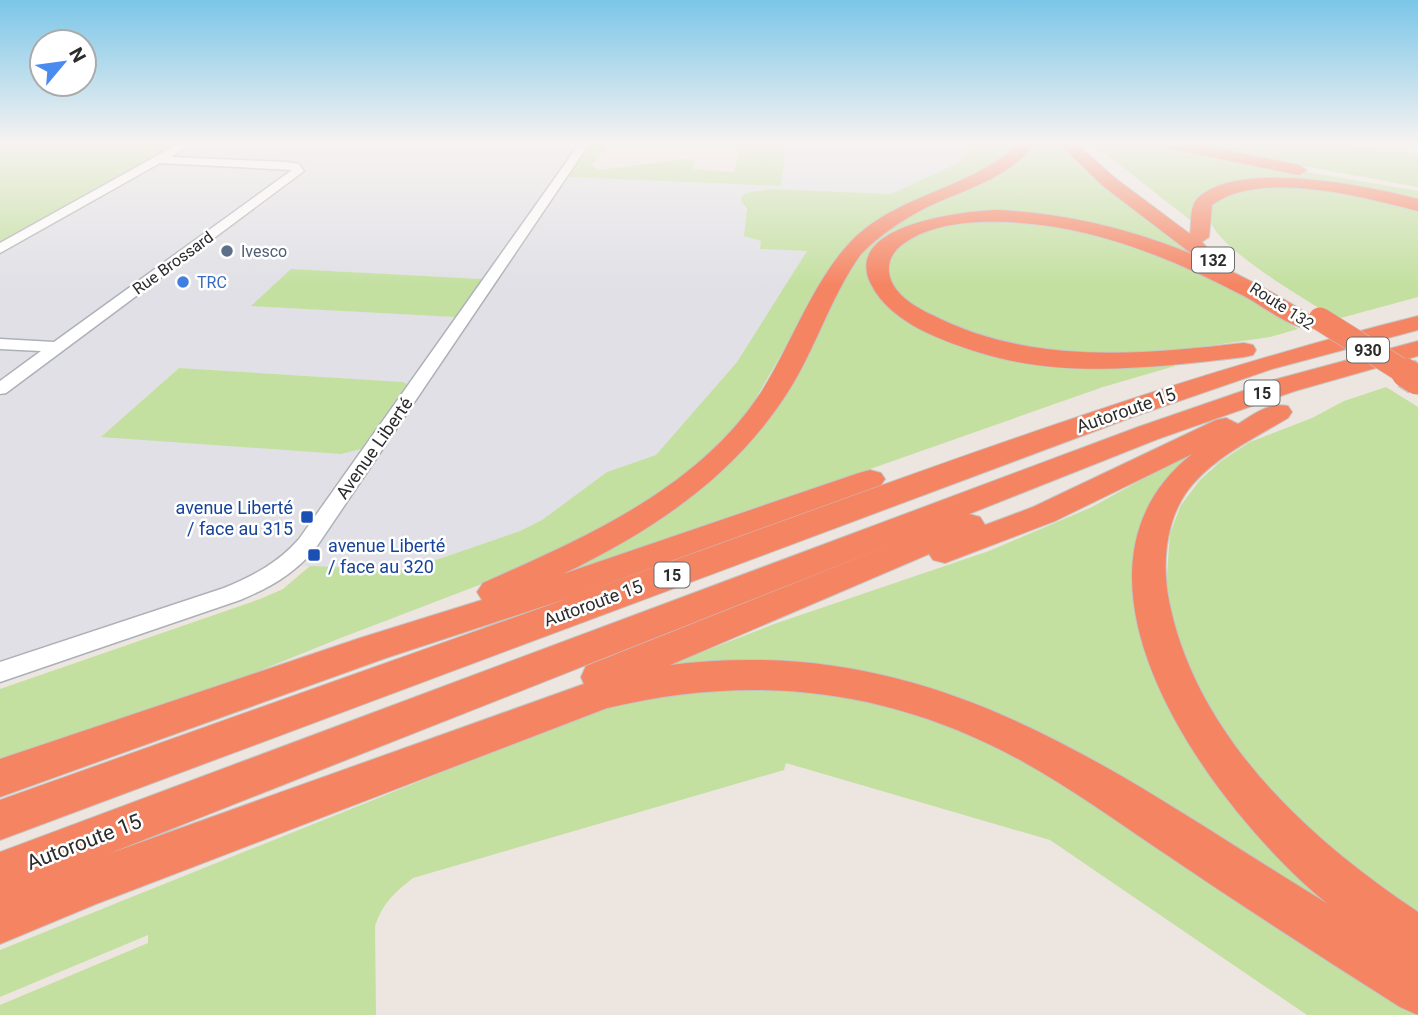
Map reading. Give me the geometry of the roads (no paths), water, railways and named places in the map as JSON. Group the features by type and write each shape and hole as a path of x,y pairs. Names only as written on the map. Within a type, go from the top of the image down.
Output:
{"highway":[{"path":"373,648 599,543 693,482 735,444 763,410 842,266 857,245 898,216 948,191"},
{"name":"Route 132","path":"1122,191 1174,232 1277,304 1313,321 1415,381"},
{"name":"132","path":"1139,191 1213,247"},
{"path":"1221,191 1204,202 1201,213 1213,247 1313,321"},
{"path":"1362,191 1418,205"},
{"path":"1244,350 1125,361 1052,358 999,348 951,333 905,309 883,286 878,272 879,260 886,249 902,236 938,222 990,216 1051,219 1101,228 1159,246 1277,304"},
{"path":"0,778 373,648 510,606 1244,350 1418,307"},
{"name":"Autoroute 15","path":"0,820 1120,411 1240,371 1418,323"},
{"name":"15","path":"1108,448 1275,389 1418,348"},
{"path":"790,601 965,546 1019,525 1212,432 1278,412 1415,381"},
{"path":"1278,412 1203,460 1172,491 1159,516 1151,545 1149,583 1154,616 1170,667 1186,701 1221,758 1252,799 1333,879 1418,941"},
{"path":"0,920 790,601 1012,505 1108,448"},
{"name":"Autoroute 15","path":"0,874 1108,448"},
{"path":"88,884 601,695 679,677 734,673 781,674 845,682 910,697 1015,738 1095,784 1418,989"}],"street":[{"path":"0,249 103,191"},
{"name":"Rue Brossard","path":"0,389 270,191"},
{"name":"Avenue Liberté","path":"0,672 232,594 262,582 284,568 307,544 551,191"},
{"path":"0,344 58,347"}],"place":[{"name":"Ivesco","path":"227,251"},
{"name":"TRC","path":"183,282"},
{"name":"avenue Liberté / face au 315","path":"307,517"},
{"name":"avenue Liberté / face au 320","path":"314,555"}]}
